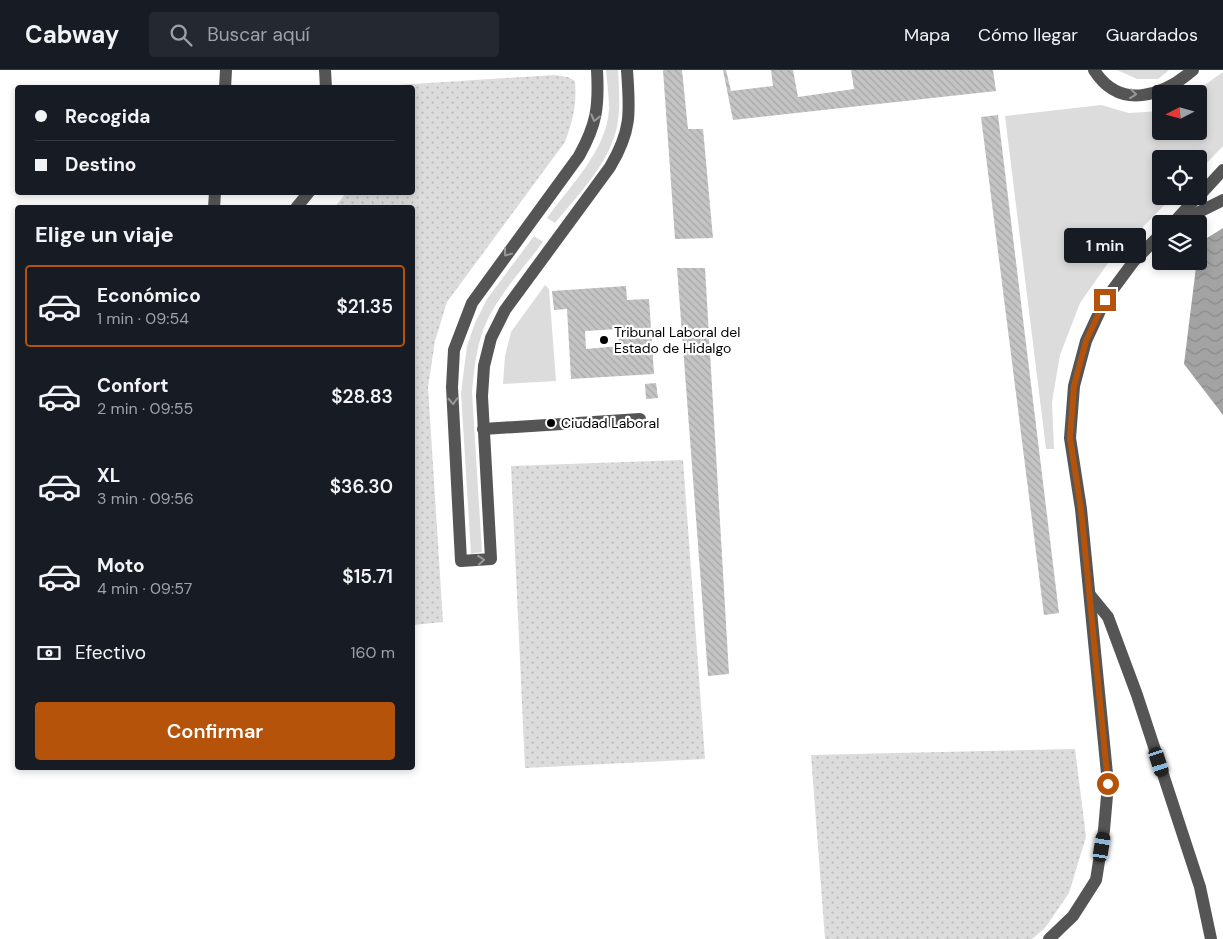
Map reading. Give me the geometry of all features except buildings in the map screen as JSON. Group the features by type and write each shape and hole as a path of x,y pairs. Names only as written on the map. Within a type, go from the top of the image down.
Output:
{"street":[{"path":"225,85 226,70"},
{"path":"325,70 326,85"},
{"path":"596,70 597,117 590,137 579,156 472,303 454,350 452,387 461,561 491,559 483,429 483,376 490,338 505,310 610,167 621,149 628,128 630,111 627,70"},
{"path":"1094,70 1100,80 1117,92 1138,96 1159,93 1179,83 1193,70"},
{"path":"1207,187 1223,170"},
{"path":"298,205 307,195"},
{"path":"1192,215 1223,200"},
{"path":"1182,215 1191,205"},
{"path":"1049,939 1073,916 1096,880 1104,830 1108,784 1090,595 1070,438 1074,386 1086,341 1105,300 1134,261 1152,243"},
{"path":"483,429 640,419"},
{"path":"1090,595 1108,617 1137,695 1200,887 1211,939"}],"shaded area":[{"path":"606,70 618,70 618,123 612,144 599,168 555,223 547,218 595,153 607,124 609,109"},
{"path":"1117,70 1169,70 1158,79 1137,79"},
{"path":"1223,72 1223,146 1207,163 1207,150 1152,150 1152,205 1164,205 1155,215 1152,215 1152,218 1108,263 1080,303 1060,355 1052,402 1054,449 1046,449 1005,116 1101,105 1129,113 1152,112 1152,140 1208,140 1208,85 1205,85"},
{"path":"554,75 568,77 575,81 574,112 565,142 447,302 435,341 428,387 443,622 415,625 415,205 337,205 344,195 415,195 415,85 398,85"},
{"path":"534,236 543,242 495,305 484,328 477,352 472,392 482,552 471,554 461,393 467,346 475,323 487,299"},
{"path":"545,285 549,289 556,381 503,384 505,356 511,332"},
{"path":"683,460 705,759 525,768 511,466"},
{"path":"1075,749 1086,837 1069,893 1045,928 1032,939 825,939 811,755"}],"water":[{"path":"1223,228 1223,415 1184,364 1196,270 1207,270 1207,238"}],"place":[{"name":"Tribunal Laboral del Estado de Hidalgo","path":"604,340"},
{"name":"Ciudad Laboral","path":"551,423"}],"route":[{"path":"1105,300 1086,341 1074,386 1070,438 1081,509 1108,784"}]}
